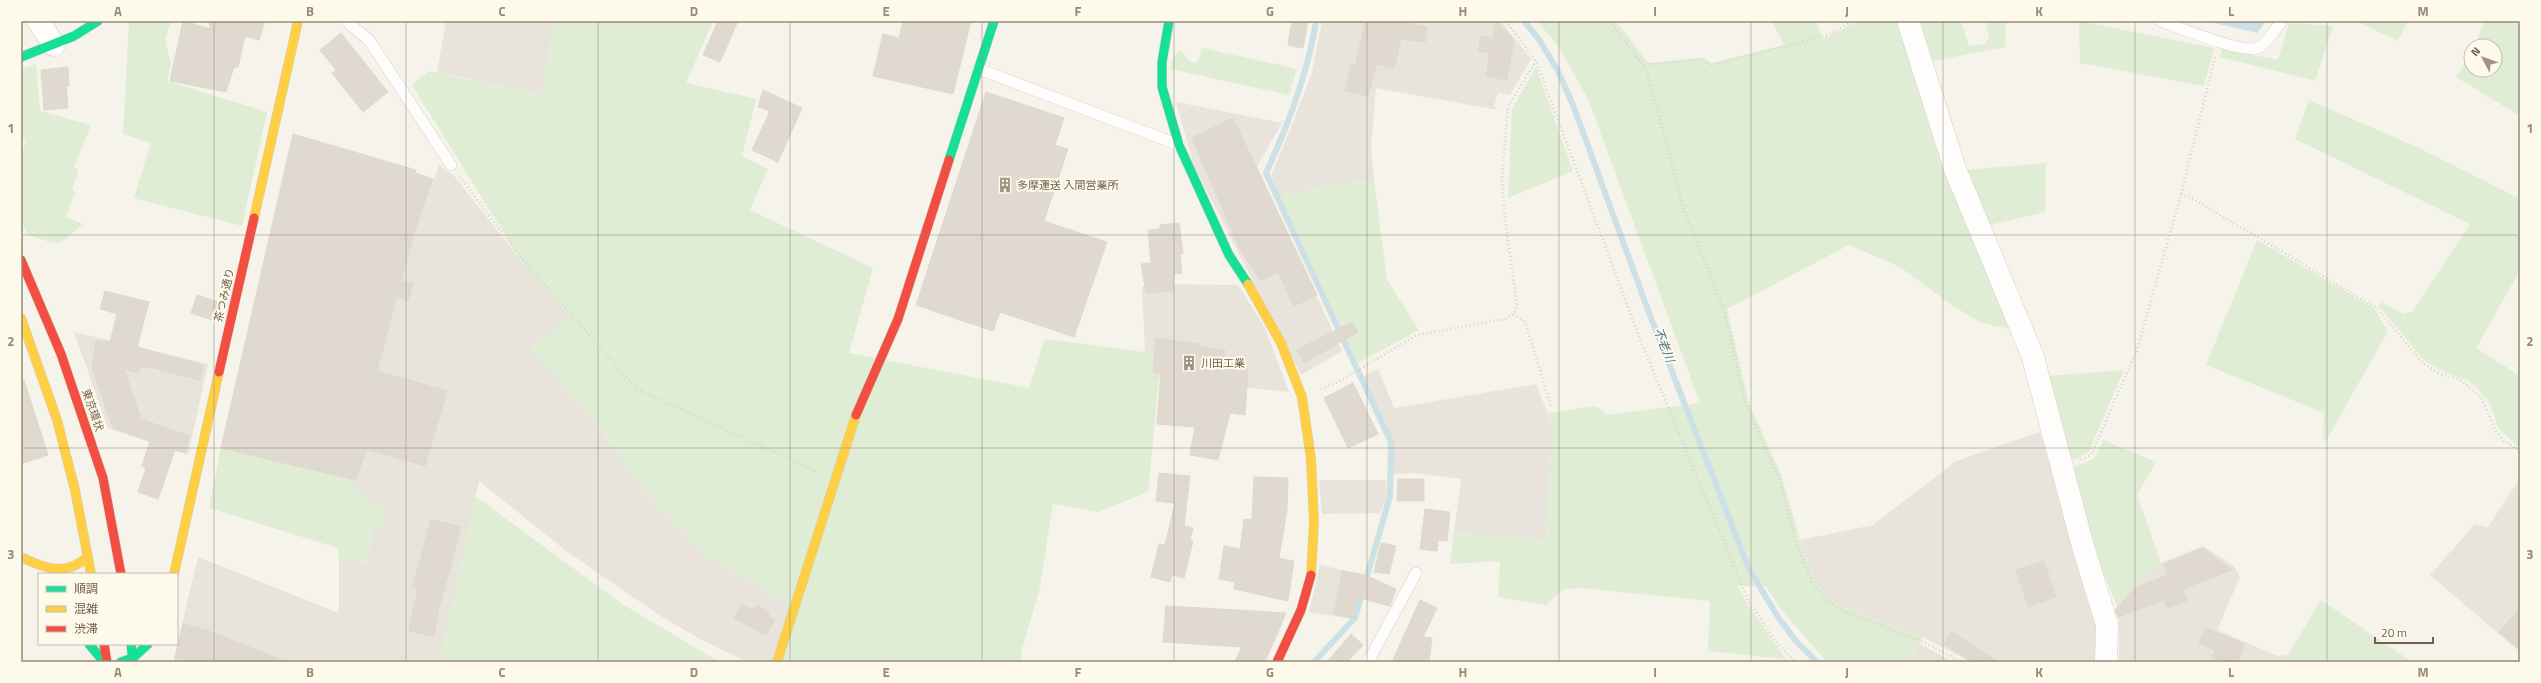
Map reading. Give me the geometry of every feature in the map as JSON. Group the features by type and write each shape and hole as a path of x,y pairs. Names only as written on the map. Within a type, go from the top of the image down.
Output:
{"main road":[{"path":"21,57 54,45 98,21"},
{"name":"茶つみ通り","path":"174,573 298,21"},
{"path":"777,662 857,413 898,319 994,21"},
{"path":"1169,21 1162,62 1162,87 1179,145 1229,255 1263,308 1281,343 1302,397 1311,459 1314,522 1312,572 1301,610 1277,662"},
{"name":"東京環状","path":"21,260 61,354 84,418 103,478 121,573"},
{"path":"21,318 58,420 75,490 91,573"},
{"path":"22,557 53,570 76,567 87,557"},
{"path":"22,557 35,575"},
{"path":"90,645 104,662"},
{"path":"104,645 107,662"},
{"path":"131,645 133,660"},
{"path":"120,662 133,660 147,645"}],"street":[{"path":"38,21 54,45"},
{"path":"1908,21 1955,169 2033,357 2062,468 2107,625 2106,662"}],"lane":[{"path":"346,21 369,40 451,166"},
{"path":"2161,21 2218,42 2252,49 2260,47 2282,21"},
{"path":"979,69 1179,145"},
{"path":"1368,662 1416,573"}],"path":[{"path":"1506,21 1536,61 1641,342 1749,602 1778,644 1795,662"},
{"path":"1610,21 1644,65 1684,210 1724,309 1745,403 1779,478 1796,542 1812,583 1826,600 1841,610 1924,642 1961,662"},
{"path":"1644,65 1702,59 1712,65 1828,35 1854,21"},
{"path":"2062,468 2091,455 2137,350 2182,194 2218,42"},
{"path":"1302,397 1351,374 1417,335 1505,319 1514,314 1517,304 1505,218 1502,178 1508,107 1536,61"},
{"path":"451,166 521,258 637,389 835,480"},
{"path":"2182,194 2193,199 2377,308 2423,363 2440,374 2459,379 2481,397 2496,431 2504,440 2520,451"},
{"path":"1514,314 1525,322 1551,406"}],"shaded area":[{"path":"446,21 554,21 542,95 437,72"},
{"path":"1322,21 1501,21 1531,59 1510,95 1498,93 1494,106 1498,110 1376,88 1371,148 1374,179 1279,195 1271,175 1312,73"},
{"path":"2206,21 2266,21 2257,33"},
{"path":"1176,102 1282,123 1257,166 1342,351 1301,375 1194,166"},
{"path":"439,165 454,176 520,259 571,317 531,349 588,412 647,494 705,555 793,607 775,662 747,662 700,639 662,617 566,551 479,481 440,662 173,662 198,557 339,613 339,559 368,563 372,529 383,507 369,503 348,479 414,233"},
{"path":"1160,284 1238,285 1264,326 1289,392 1153,378 1151,353 1145,352 1142,286"},
{"path":"74,332 208,364 188,455 108,428"},
{"path":"1378,369 1394,408 1536,384 1552,424 1547,541 1454,532 1461,479 1416,473 1391,474 1393,442 1361,378"},
{"path":"2040,432 2089,594 2098,636 2099,662 1971,662 1923,637 1843,607 1828,598 1815,581 1800,540 1873,525 1956,461"},
{"path":"2520,478 2520,652 2430,575 2475,524 2488,527"},
{"path":"1319,480 1386,480 1387,498 1380,513 1322,514"},
{"path":"2203,546 2234,566 2240,577 2217,630 2278,656 2279,662 2119,662 2119,620 2117,606 2145,576 2161,563"},
{"path":"1320,565 1361,574 1352,619 1309,612"},
{"path":"1920,644 1953,662 1910,662"}],"green space":[{"path":"129,21 171,21 165,40 171,64 167,81 267,112 242,226 134,198 151,143 123,134"},
{"path":"554,21 713,21 686,83 756,99 742,156 768,169 750,210 873,268 849,353 1029,388 1045,339 1151,353 1153,377 1159,378 1148,492 1098,512 1053,504 1039,592 1021,652 1021,662 775,662 793,607 705,555 647,494 588,412 531,349 570,317 520,259 412,85 429,71 542,95"},
{"path":"1537,21 1616,21 1648,63 1703,58 1712,63 1784,45 1772,21 1816,21 1823,39 1859,21 1897,21 1937,142 2010,329 1982,323 1953,306 1900,267 1849,245 1727,309 1749,403 1782,477 1800,540 1815,581 1828,598 1843,607 1923,637 1910,662 1827,662 1780,608 1766,586 1738,586 1746,602 1786,659 1708,651 1710,601 1582,588 1564,589 1546,605 1498,597 1500,561 1450,564 1454,532 1547,541 1552,424 1548,413 1596,406 1608,415 1700,403 1588,99 1558,46"},
{"path":"1917,21 1961,21 1969,46 1985,44 1989,37 1986,21 2006,21 2005,47 1933,61"},
{"path":"2079,21 2214,48 2204,86 2080,63"},
{"path":"2356,21 2408,21 2398,41"},
{"path":"2484,21 2515,21 2515,23 2520,26 2520,116 2456,77 2463,66 2463,78 2503,78 2503,38 2478,38"},
{"path":"2289,23 2333,26 2315,81 2220,57 2222,49 2278,60"},
{"path":"1203,48 1297,69 1289,95 1171,69 1172,60 1179,51 1183,52 1189,61 1194,63 1198,61"},
{"path":"36,64 40,111 91,125 74,167 79,169 72,190 75,192 66,217 83,224 63,241 58,242 46,241 27,234 21,221 21,149 24,149 26,139 21,138 21,69"},
{"path":"1536,67 1573,171 1508,198 1512,109"},
{"path":"2309,100 2421,149 2520,199 2520,270 2476,348 2520,376 2520,448 2499,429 2489,401 2480,391 2469,381 2444,372 2425,361 2379,306 2381,302 2404,314 2413,311 2470,224 2295,139"},
{"path":"2046,163 2045,212 1985,226 1964,170"},
{"path":"1374,179 1387,280 1419,330 1358,363 1279,195"},
{"path":"2257,240 2374,308 2388,331 2326,441 2323,439 2324,413 2206,365"},
{"path":"2124,370 2089,451 2079,458 2067,460 2047,376"},
{"path":"2103,440 2156,462 2137,495 2161,563 2145,576 2117,606 2098,560 2072,468 2094,459"},
{"path":"221,448 348,479 369,503 383,507 386,512 383,531 372,529 368,563 339,559 338,548 209,508"},
{"path":"475,496 622,604 720,662 440,662"},
{"path":"2321,600 2412,662 2279,662 2278,656 2288,655"}],"building":[{"path":"183,21 211,29 208,21 265,21 259,40 245,36 238,67 234,67 226,92 170,81"},
{"path":"718,21 738,21 720,62 703,55"},
{"path":"903,21 971,21 953,94 873,76 883,34 899,38"},
{"path":"1292,21 1308,21 1303,48 1288,45"},
{"path":"1366,21 1397,21 1427,27 1425,42 1401,39 1394,68 1376,64 1368,96 1345,91 1352,64 1355,65"},
{"path":"1496,21 1514,40 1507,80 1486,76 1490,53 1478,51 1481,36 1493,38"},
{"path":"341,33 388,92 363,112 332,73 336,70 320,50"},
{"path":"68,67 69,86 66,86 68,108 44,110 41,70"},
{"path":"763,90 802,108 778,162 752,150 770,111 758,107"},
{"name":"多摩運送 入間営業所","path":"986,92 1064,118 1055,145 1068,149 1044,221 1107,242 1074,337 1000,312 993,331 916,305"},
{"path":"1233,118 1317,295 1294,306 1278,272 1260,281 1240,249 1192,138"},
{"path":"293,134 416,170 415,173 433,179 414,233 401,281 413,284 408,300 397,296 377,371 447,391 425,466 367,449 355,480 221,448"},
{"path":"1179,223 1183,254 1180,254 1182,273 1174,274 1173,291 1146,293 1141,264 1151,263 1148,230 1160,229 1160,225"},
{"path":"105,291 149,302 137,347 204,365 200,380 146,366 146,368 141,366 139,373 124,369 141,419 189,436 185,453 175,450 158,499 138,492 146,468 142,466 150,441 113,428 92,366 96,341 110,342 117,314 100,309"},
{"path":"197,295 221,303 215,321 191,313"},
{"path":"1352,322 1358,332 1304,363 1297,350"},
{"path":"1156,338 1199,344 1199,347 1225,350 1223,366 1248,369 1245,415 1230,413 1218,460 1190,455 1195,427 1157,424 1161,373 1153,372"},
{"path":"24,380 48,455 21,464 21,381"},
{"path":"1353,383 1378,434 1348,448 1324,398"},
{"path":"1159,473 1190,476 1184,526 1193,528 1190,540 1193,541 1184,578 1172,575 1170,582 1151,577 1159,544 1165,545 1175,503 1156,501"},
{"path":"1254,477 1288,478 1287,509 1279,558 1294,561 1288,601 1234,589 1235,582 1219,579 1224,546 1240,549 1244,519 1252,520"},
{"path":"1398,479 1424,479 1424,501 1397,501"},
{"path":"1425,509 1450,512 1447,541 1438,540 1437,551 1420,549"},
{"path":"431,519 461,527 438,612 434,636 409,631 418,588 413,587"},
{"path":"1381,543 1396,546 1389,574 1374,572"},
{"path":"2203,548 2232,570 2183,589 2187,601 2168,608 2164,600 2118,617 2115,610 2135,588 2168,575 2164,564"},
{"path":"2044,561 2056,597 2028,607 2016,570"},
{"path":"1342,571 1365,575 1396,589 1390,606 1357,597 1353,618 1334,614"},
{"path":"1420,600 1437,608 1423,637 1432,638 1429,662 1392,662"},
{"path":"742,604 753,611 757,605 770,613 768,616 775,620 766,635 734,618"},
{"path":"1166,606 1286,613 1265,662 1235,662 1242,647 1163,642"},
{"path":"2520,608 2520,650 2499,632"},
{"path":"183,624 206,630 287,662 193,662 175,658"},
{"path":"2205,628 2245,644 2238,662 2223,662 2212,657 2215,650 2199,643"},
{"path":"1952,632 1999,662 1972,662 1944,644"},
{"path":"1351,634 1363,645 1347,662 1327,662"}],"waterway":[{"path":"1314,662 1355,618 1390,496 1391,442 1266,173 1296,99 1308,60 1316,21"},
{"name":"不老川","path":"1524,21 1538,38 1557,69 1573,105 1648,310 1749,569 1778,617 1796,641 1817,662"}],"traffic: fast":[{"path":"21,57 74,36 98,21"},
{"path":"949,160 994,21"},
{"path":"1169,21 1162,62 1162,87 1179,145 1229,255 1248,284"},
{"path":"90,645 104,662"},
{"path":"131,645 133,662"},
{"path":"121,662 133,658 147,645"}],"traffic: slow":[{"path":"254,218 298,21"},
{"path":"1248,284 1281,343 1302,397 1311,459 1314,522 1311,575"},
{"path":"21,318 57,420 75,490 91,573"},
{"path":"174,573 219,372"},
{"path":"777,662 856,415"},
{"path":"23,558 48,568 64,569 72,567 87,557"}],"traffic: jam":[{"path":"856,415 898,319 949,160"},
{"path":"219,372 254,218"},
{"path":"21,260 61,354 103,478 121,573"},
{"path":"1277,662 1301,610 1311,575"},
{"path":"104,645 107,662"}],"place":[{"name":"多摩運送 入間営業所","path":"1005,185"},
{"name":"川田工業","path":"1189,363"}]}
